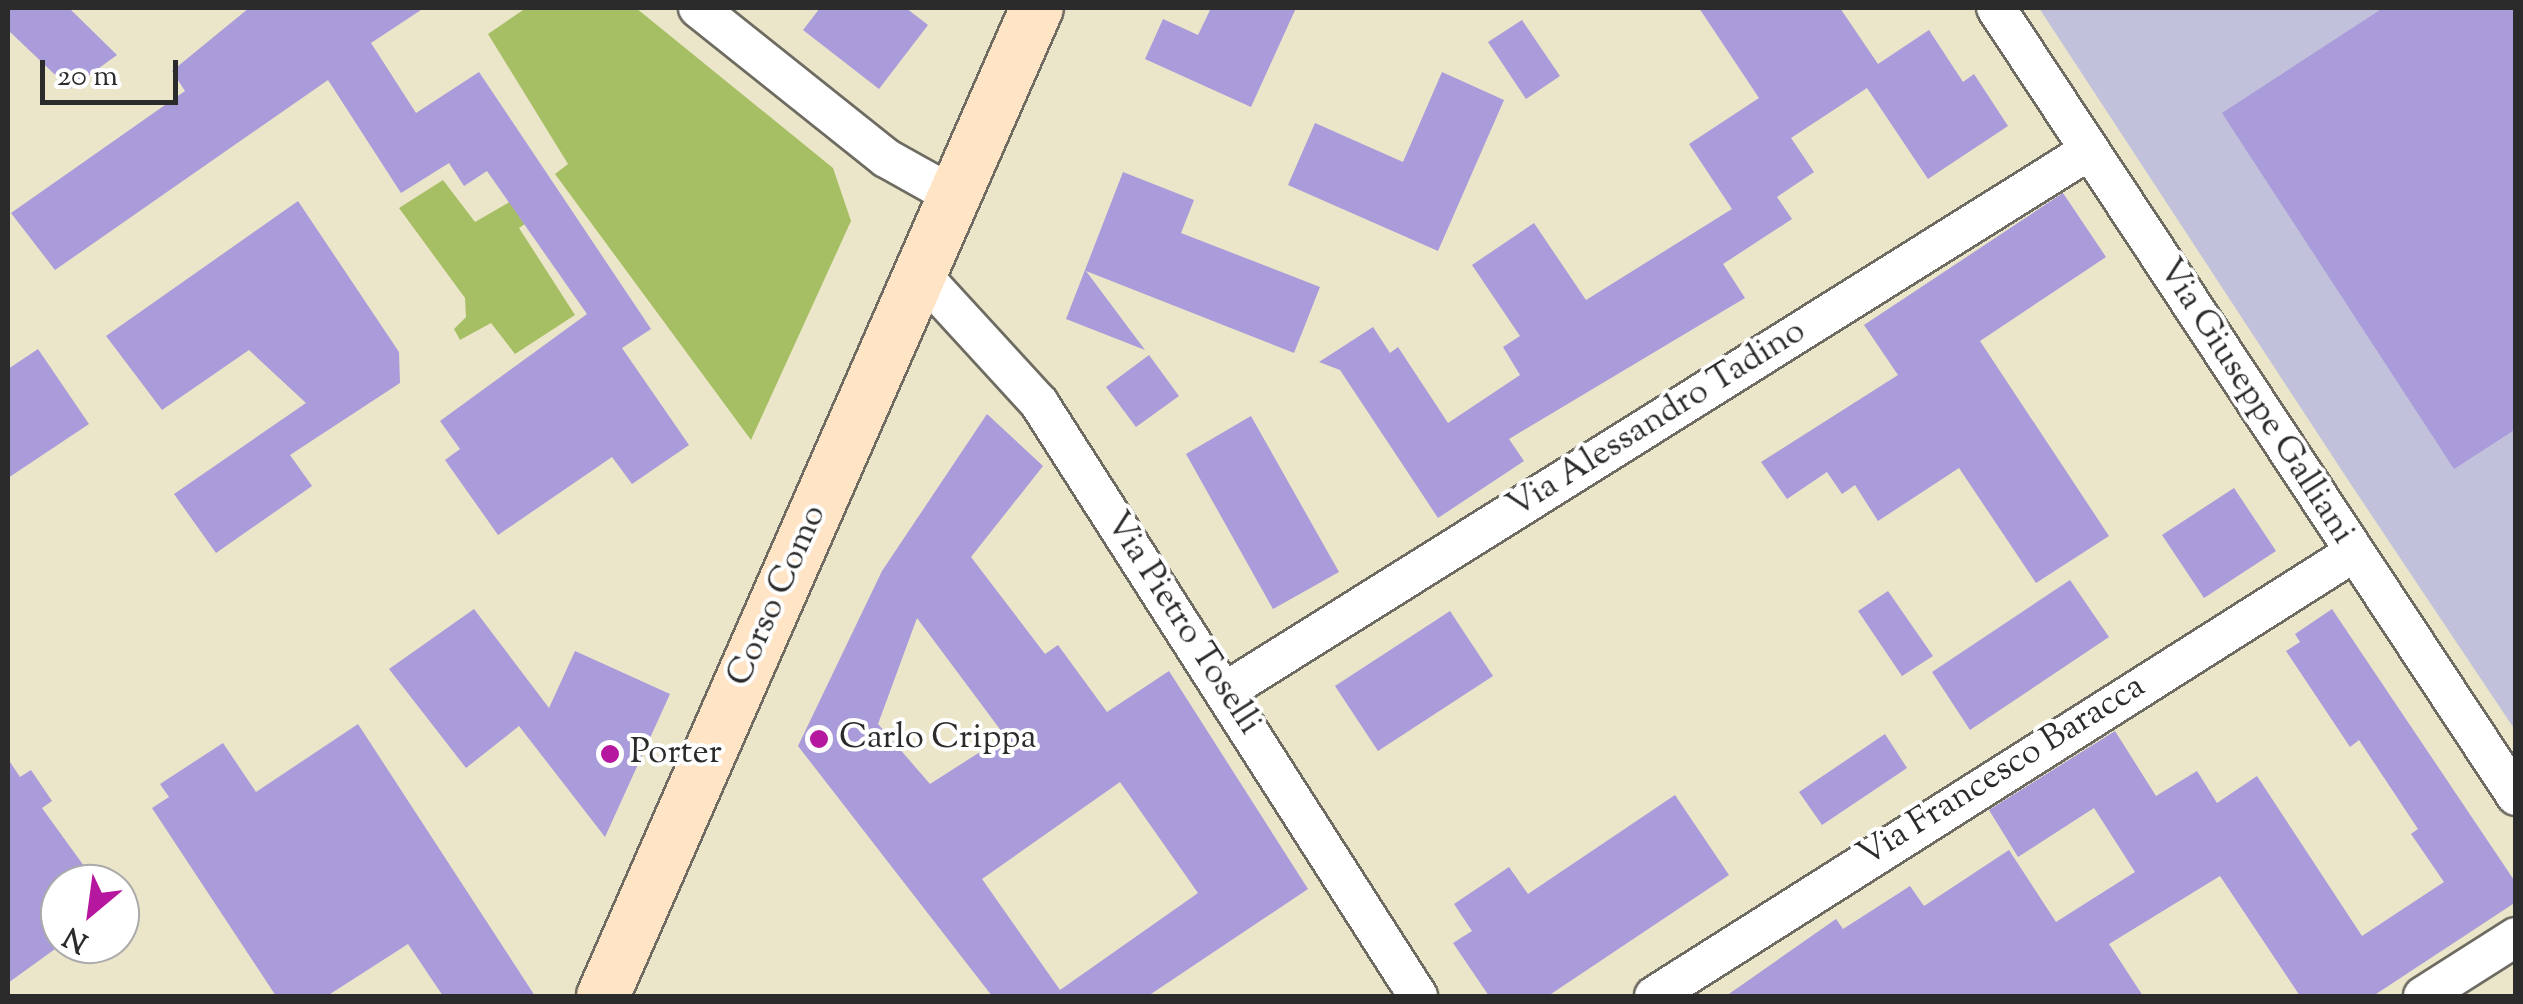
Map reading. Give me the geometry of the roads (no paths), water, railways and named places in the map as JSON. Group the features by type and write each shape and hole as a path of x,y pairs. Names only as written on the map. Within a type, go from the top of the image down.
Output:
{"main road":[{"name":"Corso Como","path":"603,996 1036,8"}],"street":[{"path":"698,8 886,158 954,196"},
{"name":"Via Giuseppe Galliani","path":"1996,8 2516,796"},
{"name":"Via Alessandro Tadino","path":"1226,692 2090,150"},
{"name":"Via Pietro Toselli","path":"919,272 1039,403 1418,996"},
{"name":"Via Francesco Baracca","path":"1654,996 2353,553"},
{"path":"2422,996 2516,937"}],"place":[{"name":"Carlo Crippa","path":"819,739"},
{"name":"Porter","path":"610,754"}]}
